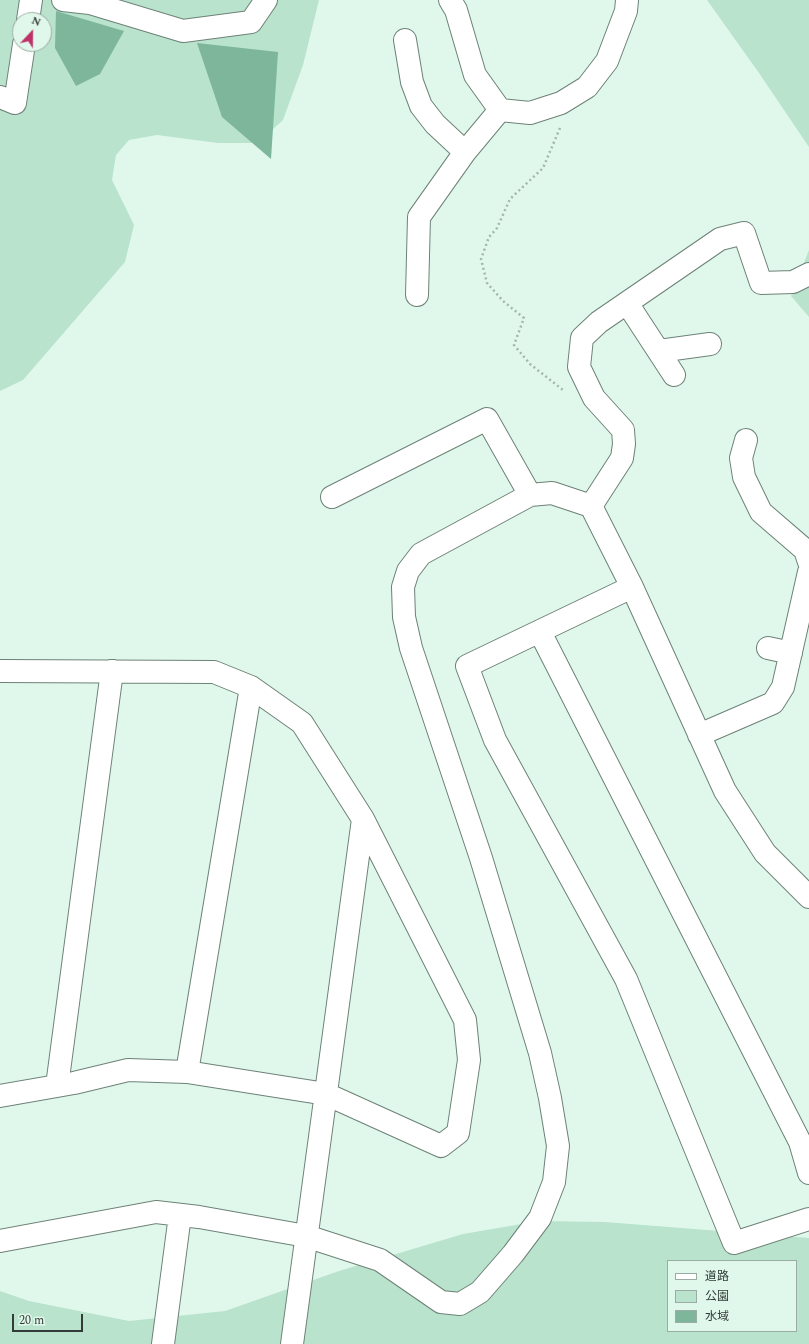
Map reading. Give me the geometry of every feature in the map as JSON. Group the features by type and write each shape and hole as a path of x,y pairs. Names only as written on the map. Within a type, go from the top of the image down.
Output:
{"street":[{"path":"29,12 31,0"},
{"path":"63,0 90,3 183,32 251,22 266,0"},
{"path":"450,0 456,10 475,75 500,110 530,113 561,104 587,87 606,61 626,11 627,0"},
{"path":"405,40 412,82 421,106 435,124 465,152"},
{"path":"0,97 15,103 23,52"},
{"path":"417,295 418,217 465,152 500,110"},
{"path":"591,506 622,458 624,444 623,430 594,398 579,367 582,338 599,322 720,239 744,232 761,283 793,282 809,274"},
{"path":"627,303 674,376"},
{"path":"659,351 710,344"},
{"path":"332,497 487,419 530,495"},
{"path":"746,440 741,458 744,477 761,512 805,550 809,562"},
{"path":"0,1241 156,1212 180,1215 306,1236 380,1260 441,1302 460,1304 480,1292 513,1254 540,1218 554,1182 558,1146 540,1053 481,858 411,648 404,617 403,587 408,572 420,554 530,495 552,493 591,506 632,587 725,791 766,854 809,897"},
{"path":"699,735 773,703 783,687 805,606 809,572"},
{"path":"632,587 467,666 495,740 626,979 734,1243 809,1219"},
{"path":"540,632 800,1142 809,1173"},
{"path":"768,648 791,653"},
{"path":"0,671 214,672 251,687 302,723 363,819 465,1020 469,1060 458,1133 441,1146 326,1094 187,1072 128,1070 57,1086 0,1096"},
{"path":"57,1086 112,671"},
{"path":"187,1072 251,687"},
{"path":"292,1344 363,819"},
{"path":"163,1344 180,1215"}],"path":[{"path":"561,104 562,122 543,168 510,199 497,228 489,237 481,259 487,283 503,301 524,318 514,345 530,364 566,394"}],"green space":[{"path":"0,0 319,0 303,65 283,120 258,143 218,143 157,135 129,140 116,155 112,180 134,225 125,262 23,380 0,391"},
{"path":"707,0 809,0 809,147 759,73"},
{"path":"809,250 809,317 791,296"},
{"path":"539,1221 605,1222 809,1238 809,1344 0,1344 0,1291 29,1301 129,1321 225,1311 339,1271 463,1234"}],"water":[{"path":"56,11 124,31 100,74 76,86 55,48"},
{"path":"197,43 278,52 271,159 222,117"}]}
